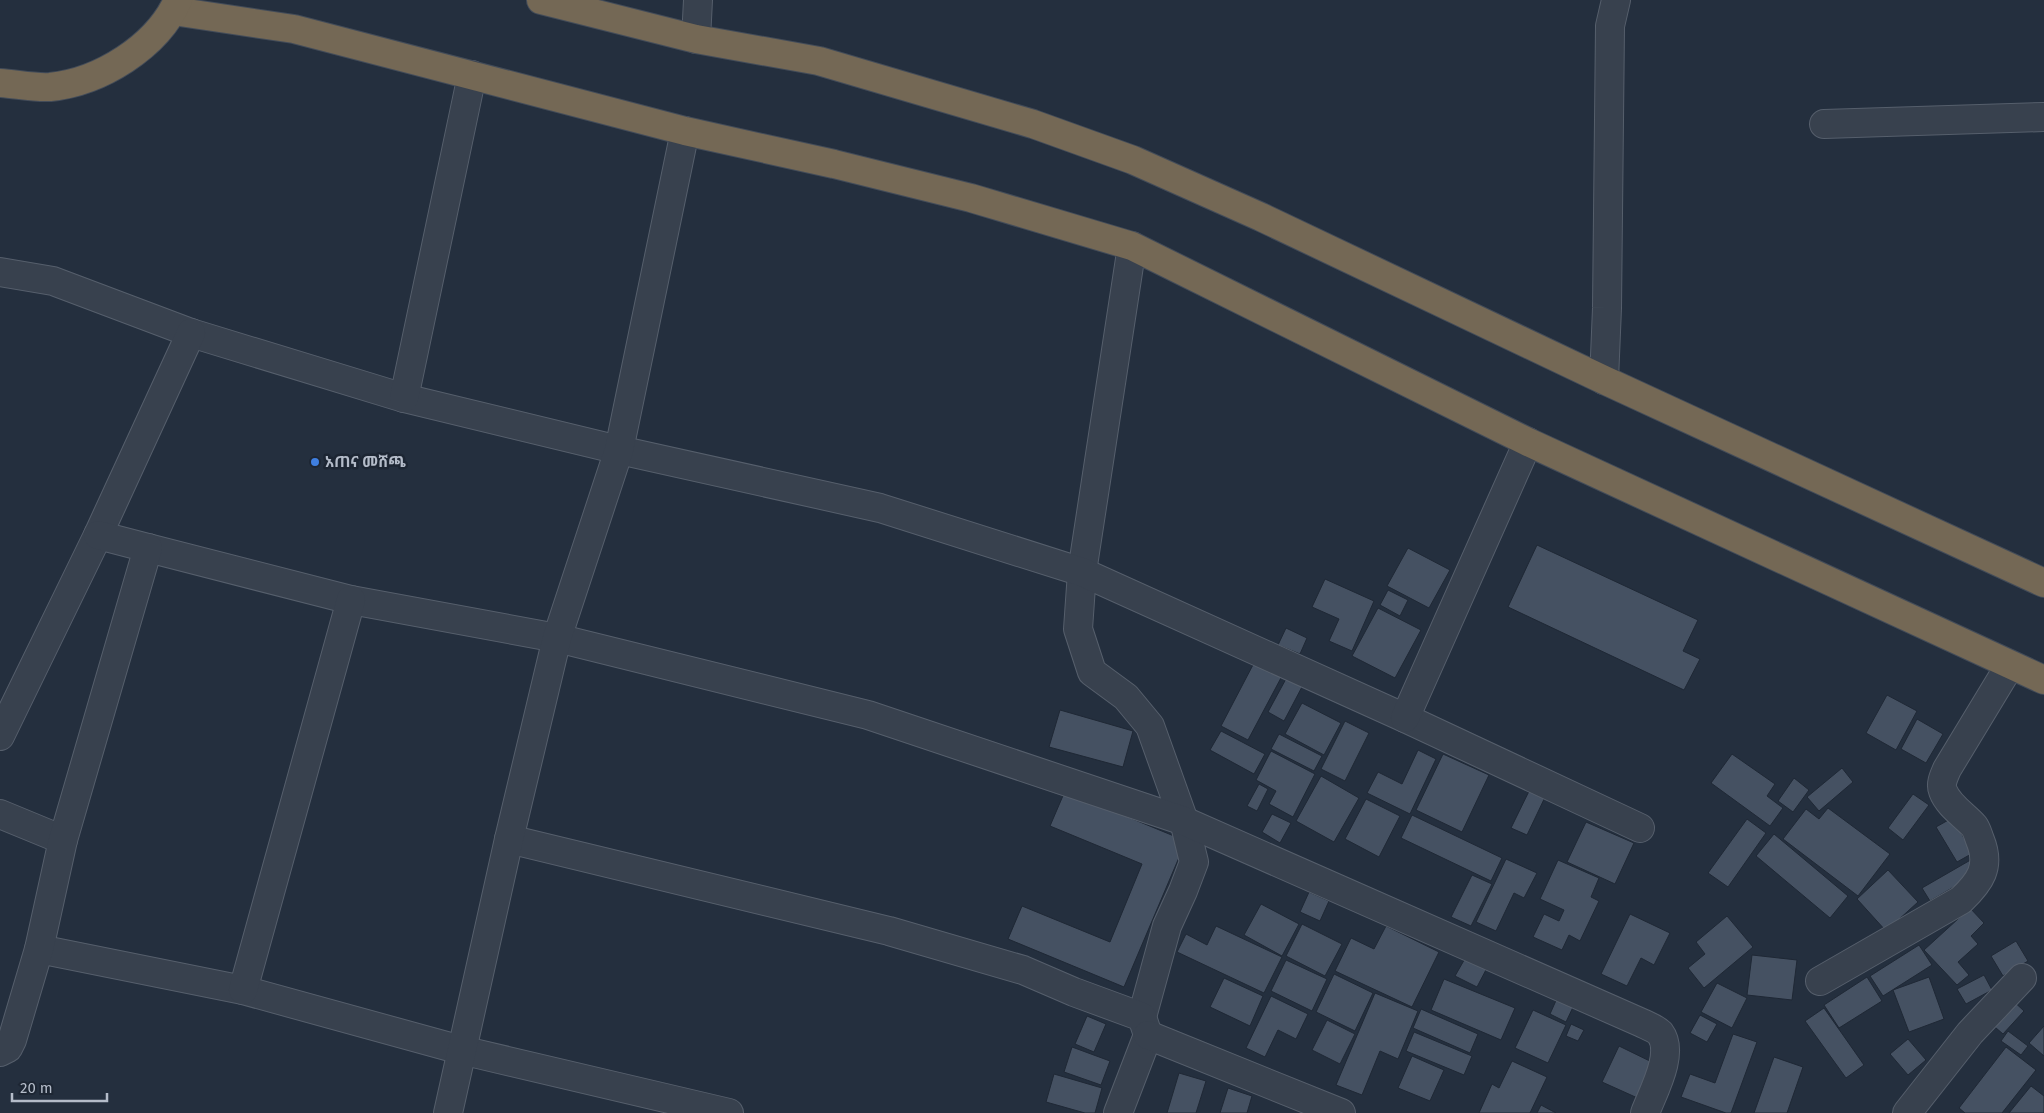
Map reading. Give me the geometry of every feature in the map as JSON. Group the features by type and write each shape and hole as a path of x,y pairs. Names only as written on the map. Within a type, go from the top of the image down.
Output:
{"highway":[{"path":"541,0 696,39 819,60 1033,124 1133,160 1261,217 1604,380 2044,583"},
{"path":"0,83 49,87 98,75 140,49 176,6 294,30 685,130 971,198 1132,246 1528,442 2044,680"}],"street":[{"path":"696,39 698,0"},
{"path":"1604,380 1610,26 1616,0"},
{"path":"404,398 472,75"},
{"path":"1824,124 2044,117"},
{"path":"448,1113 509,839 557,638 619,450 685,130"},
{"path":"1118,1113 1145,1026 1167,926 1194,862 1184,821 1150,726 1126,697 1092,672 1078,629 1082,572 1132,246"},
{"path":"0,272 53,281 191,333 404,398 619,450 880,508 1082,572 1405,718 1640,828"},
{"path":"0,736 98,534 191,333"},
{"path":"1405,718 1528,442"},
{"path":"98,534 351,600 557,638 868,715 1184,821 1634,1019 1659,1032 1666,1050 1663,1065 1645,1113"},
{"path":"0,1052 8,1048 12,1040 39,949 63,840 148,548"},
{"path":"243,990 351,600"},
{"path":"1820,981 1961,900 1981,877 1985,865 1983,846 1976,828 1952,804 1943,791 1942,783 1947,769 2010,665"},
{"path":"0,814 63,840"},
{"path":"509,839 889,932 1023,970 1341,1113"},
{"path":"39,949 243,990 461,1050 729,1113"},
{"path":"1906,1113 1970,1032 2022,978"}],"building":[{"path":"1537,545 1698,620 1683,651 1700,659 1684,690 1508,607"},
{"path":"1408,548 1450,570 1429,608 1387,586"},
{"path":"1325,579 1374,601 1352,651 1329,641 1339,619 1312,607"},
{"path":"1388,590 1408,600 1400,616 1380,605"},
{"path":"1378,608 1421,630 1395,678 1352,656"},
{"path":"1286,628 1307,638 1300,654 1278,645"},
{"path":"1255,661 1282,676 1248,740 1221,726"},
{"path":"1287,677 1303,685 1284,721 1268,712"},
{"path":"1887,695 1917,711 1896,750 1866,733"},
{"path":"1302,703 1341,723 1324,755 1285,734"},
{"path":"1060,710 1133,731 1123,767 1049,747"},
{"path":"1917,719 1943,734 1926,763 1901,749"},
{"path":"1345,721 1369,733 1345,781 1321,769"},
{"path":"1221,731 1265,754 1254,774 1210,750"},
{"path":"1279,734 1322,756 1314,771 1271,749"},
{"path":"1418,750 1436,759 1410,814 1367,793 1378,772 1402,784"},
{"path":"1271,751 1315,774 1293,817 1269,804 1276,791 1256,780"},
{"path":"1443,754 1489,775 1462,832 1416,810"},
{"path":"1732,754 1775,784 1767,796 1783,808 1770,826 1711,783"},
{"path":"1842,768 1853,782 1819,811 1807,797"},
{"path":"1321,776 1359,798 1334,842 1296,821"},
{"path":"1794,778 1809,790 1793,812 1778,801"},
{"path":"1259,784 1268,789 1257,811 1247,806"},
{"path":"1532,785 1547,793 1527,835 1511,828"},
{"path":"1065,791 1186,841 1124,987 1008,939 1022,906 1110,942 1142,864 1050,826"},
{"path":"1913,794 1929,805 1903,840 1888,828"},
{"path":"1366,799 1400,816 1379,857 1345,839"},
{"path":"1828,808 1890,854 1858,896 1783,839 1806,809 1819,819"},
{"path":"1272,814 1291,823 1280,843 1262,832"},
{"path":"1412,815 1502,858 1491,881 1401,838"},
{"path":"1952,818 1973,853 1957,862 1936,827"},
{"path":"1747,819 1766,833 1728,887 1708,873"},
{"path":"1586,822 1634,843 1615,884 1567,862"},
{"path":"1774,834 1848,896 1830,918 1756,856"},
{"path":"1974,858 1981,871 1930,901 1922,888"},
{"path":"1506,859 1537,873 1524,898 1514,893 1496,931 1476,922"},
{"path":"1558,860 1599,878 1591,897 1599,901 1580,941 1569,935 1562,950 1533,937 1544,914 1559,921 1564,910 1540,899"},
{"path":"1888,870 1918,902 1886,931 1857,899"},
{"path":"1472,875 1492,884 1471,926 1451,917"},
{"path":"1309,892 1329,901 1320,921 1300,912"},
{"path":"1261,904 1299,924 1282,956 1244,935"},
{"path":"1970,908 1984,923 1971,936 1978,944 1958,962 1969,975 1957,985 1924,950"},
{"path":"1630,914 1670,933 1654,965 1641,958 1627,986 1601,974"},
{"path":"1727,916 1753,947 1704,988 1688,968 1705,954 1696,942"},
{"path":"1302,924 1342,944 1325,976 1286,956"},
{"path":"1216,926 1282,957 1264,993 1177,952 1186,934 1207,945"},
{"path":"1386,926 1439,952 1412,1007 1335,971 1351,938 1374,949"},
{"path":"2016,941 2028,961 2003,976 1991,956"},
{"path":"1919,945 1932,965 1883,996 1870,976"},
{"path":"1467,955 1488,966 1477,987 1455,976"},
{"path":"1752,955 1797,960 1792,1000 1747,995"},
{"path":"1286,960 1327,979 1312,1011 1271,991"},
{"path":"1334,974 1373,993 1355,1031 1316,1012"},
{"path":"1984,975 1992,990 1966,1004 1957,989"},
{"path":"1867,977 1882,1001 1839,1028 1824,1005"},
{"path":"1929,977 1944,1019 1909,1032 1893,990"},
{"path":"1224,978 1263,996 1250,1026 1210,1007"},
{"path":"1444,979 1515,1008 1501,1040 1431,1010"},
{"path":"1717,983 1747,998 1732,1028 1701,1012"},
{"path":"1375,993 1418,1011 1398,1059 1380,1051 1362,1095 1336,1085"},
{"path":"1271,996 1308,1014 1296,1039 1278,1030 1265,1057 1246,1048"},
{"path":"1558,996 1575,1003 1566,1022 1550,1014"},
{"path":"2010,998 2024,1011 2003,1034 1988,1021"},
{"path":"1824,1008 1864,1065 1846,1078 1805,1021"},
{"path":"1421,1009 1478,1034 1470,1053 1413,1028"},
{"path":"1533,1010 1566,1025 1548,1063 1515,1048"},
{"path":"1700,1015 1717,1024 1707,1042 1690,1033"},
{"path":"1087,1016 1106,1024 1094,1052 1075,1044"},
{"path":"1327,1020 1355,1034 1340,1064 1312,1050"},
{"path":"1571,1024 1584,1030 1578,1041 1566,1036"},
{"path":"2044,1026 2044,1056 2029,1043"},
{"path":"2008,1031 2028,1046 2021,1055 2001,1041"},
{"path":"1414,1032 1472,1056 1464,1075 1406,1051"},
{"path":"1733,1034 1757,1042 1731,1113 1726,1113 1681,1097 1690,1074 1715,1083"},
{"path":"1908,1039 1926,1060 1908,1075 1890,1054"},
{"path":"1619,1046 1658,1065 1642,1100 1602,1082"},
{"path":"1072,1047 1110,1061 1101,1085 1064,1072"},
{"path":"2006,1047 2036,1070 2002,1113 1965,1113 1959,1108"},
{"path":"1412,1056 1444,1070 1430,1101 1398,1088"},
{"path":"1774,1057 1803,1067 1787,1113 1754,1113"},
{"path":"1512,1061 1547,1077 1530,1113 1479,1113 1492,1084 1499,1088"},
{"path":"1179,1073 1206,1081 1196,1113 1167,1113"},
{"path":"1054,1074 1102,1088 1095,1113 1085,1113 1046,1102"},
{"path":"2031,1086 2044,1096 2044,1113 2009,1113"},
{"path":"1228,1088 1252,1096 1247,1113 1220,1113"},
{"path":"1541,1105 1556,1113 1537,1113"}],"place":[{"name":"አጠና መሸጫ","path":"315,462"}]}
